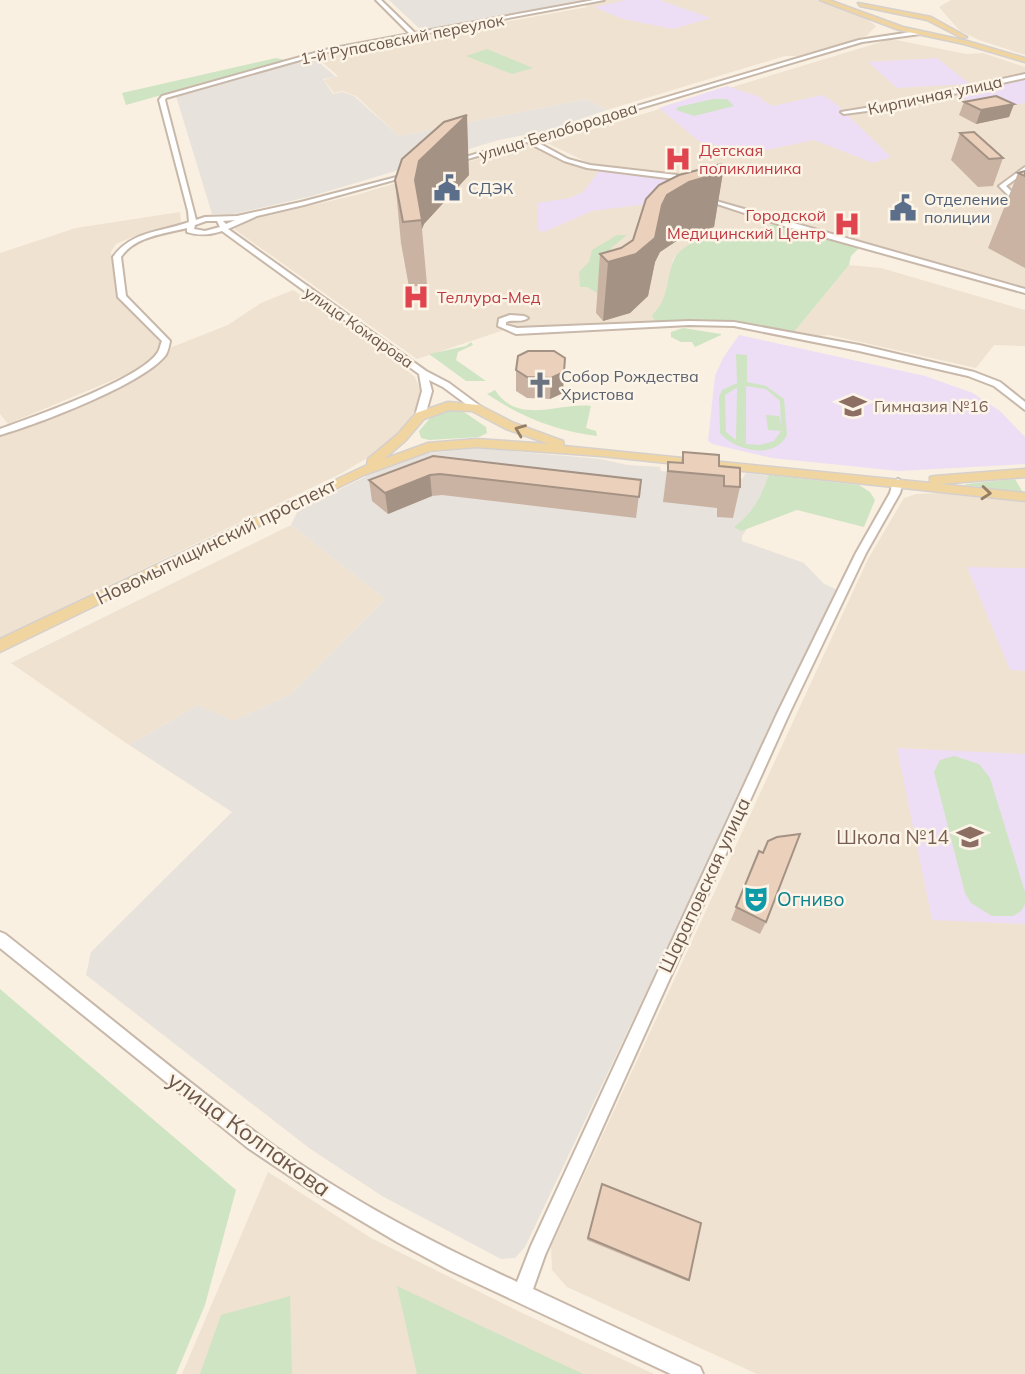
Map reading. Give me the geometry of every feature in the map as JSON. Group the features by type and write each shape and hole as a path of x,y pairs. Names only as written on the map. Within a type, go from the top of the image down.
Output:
{"main road":[{"path":"823,0 887,24 1025,59"},
{"path":"848,0 917,16 943,25 972,41 1025,59"},
{"path":"850,10 870,10 866,6"},
{"path":"887,24 897,17 917,16"},
{"path":"918,33 939,32 944,29 943,25"},
{"path":"359,472 393,445 417,420 448,406 462,406 486,413 558,444 599,452"},
{"path":"476,443 491,436 495,426 486,413"},
{"path":"417,420 417,437 436,446"},
{"name":"Новомытищинский проспект","path":"0,646 359,472 411,452 436,446 476,443 599,452 1025,497"},
{"path":"1025,474 1021,480 1025,488"},
{"name":"Новомытищинский проспект","path":"898,482 1025,474"}],"street":[{"path":"378,0 413,34"},
{"name":"1-й Рупасовский переулок","path":"192,211 163,97 317,54 602,0"},
{"name":"улица Белобородова","path":"447,163 861,41 887,24"},
{"path":"861,41 918,33"},
{"name":"Кирпичная улица","path":"844,112 890,106 1025,76"},
{"path":"528,140 566,160 589,167 684,179 690,193 787,224 1025,291"},
{"path":"1005,212 1016,199 1002,186 1025,169"},
{"path":"153,235 201,234 254,215 421,171"},
{"path":"192,211 197,216 212,219"},
{"path":"192,211 190,230 201,234"},
{"path":"0,432 133,377 164,355 167,346 164,338 128,306 122,297 117,264 122,248 153,235 212,219 254,215"},
{"name":"улица Комарова","path":"212,219 223,223 223,227 238,242 423,373 446,385 486,413"},
{"name":"улица Комарова","path":"201,234 238,242"},
{"path":"524,318 506,318 502,321 502,326 516,331 689,323 745,326 971,374 997,384 1025,407"},
{"path":"417,420 428,387 423,373"},
{"name":"Шараповская улица","path":"522,1293 537,1252 783,714 861,553 895,494 898,482"},
{"name":"улица Колпакова","path":"0,939 254,1142 327,1191 403,1236 522,1293"},
{"path":"522,1293 692,1374"}],"shaded area":[{"path":"389,0 597,0 422,31"},
{"path":"607,0 817,0 861,15 876,26 866,36 799,56 785,56 607,110 586,99 399,136 356,96 343,91 334,93 324,80 338,76 316,57 587,7 585,5"},
{"path":"626,0 659,0 711,18 673,29 623,19 594,7"},
{"path":"951,0 1025,0 1025,55 960,31 939,7"},
{"path":"891,39 966,54 983,53 1025,67 1025,289 691,192 689,178 597,167 547,143"},
{"path":"313,57 336,77 323,79 333,94 343,92 354,96 399,136 586,99 607,110 549,130 499,140 312,196 234,214 212,214 176,96"},
{"path":"937,58 970,84 897,88 868,62"},
{"path":"1025,79 1025,103 1005,107 978,105 957,96"},
{"path":"727,86 763,98 760,99 773,106 822,95 835,103 891,157 873,163 814,140 752,153 700,142 659,108"},
{"path":"529,144 572,165 683,194 773,223 760,231 716,236 687,246 673,259 666,298 661,308 652,315 655,323 510,328 417,359 234,229 246,221 356,195"},
{"path":"599,171 679,181 663,202 592,211 544,232 537,230 537,203 570,198 583,192"},
{"path":"180,212 181,222 116,244 111,252 117,297 161,343 153,358 137,370 8,424 0,414 0,253 76,228"},
{"path":"849,265 881,268 1025,310 1025,346 994,345 976,368 829,335 815,336 794,332"},
{"path":"293,290 386,353 415,377 420,389 420,400 407,424 374,454 342,473 0,638 0,436 134,379 164,358 172,347 228,325 261,303"},
{"name":"Гимназия №16","path":"739,335 925,376 973,393 1000,411 1025,437 1025,464 899,471 772,458 712,444 708,441 715,376 723,358"},
{"path":"478,448 600,459 628,465 660,467 661,471 742,479 746,473 771,476 765,503 742,536 742,541 804,563 823,583 837,590 525,1247 515,1258 501,1259 382,1196 309,1148 86,975 91,952 232,812 129,745 198,705 233,721 291,694 385,599 291,525 298,510 391,464 422,454"},
{"path":"940,493 1025,501 1025,1374 757,1374 567,1287 552,1270 551,1247 868,559 904,498 916,494"},
{"path":"291,525 385,599 291,694 233,721 198,705 129,745 11,663"},
{"path":"967,567 1025,568 1025,671 1010,670"},
{"name":"Школа №14","path":"897,748 1025,754 1025,924 932,920"},
{"path":"268,1172 371,1238 518,1311 654,1374 182,1374"}],"green space":[{"path":"487,49 533,68 512,74 466,56"},
{"path":"276,58 285,60 126,105 122,93"},
{"path":"713,99 727,99 734,106 694,116 676,110 678,107"},
{"path":"773,223 859,248 851,256 849,265 794,332 727,320 655,323 652,315 664,298 673,262 684,248 706,239 753,233"},
{"path":"617,235 627,235 611,248 599,294 587,287 580,287 579,272 589,262 592,250"},
{"path":"683,328 721,335 695,347 692,342 681,342 671,337 671,332"},
{"path":"471,342 473,345 458,352 456,360 486,381 466,381 429,354 466,346"},
{"path":"736,354 747,355 747,382 766,386 784,399 787,435 774,448 745,448 720,433 719,397 722,390 737,383","holes":["746,386 766,389 780,401 781,425 779,416 766,415 768,430 781,431 774,441 760,445 746,444","737,388 736,440 726,432 725,395"]},
{"path":"495,390 504,401 527,410 591,406 586,428 596,431 597,436 568,431 526,416 487,394"},
{"path":"445,410 464,412 486,427 487,433 479,437 429,440 421,438 419,431 431,417"},
{"path":"769,475 859,485 870,492 875,500 864,527 797,510 741,531 734,527 756,504"},
{"path":"1015,479 1024,494 965,485 966,484"},
{"path":"954,756 979,764 990,778 1025,892 1025,904 1021,911 1013,916 992,916 971,903 965,893 934,772 940,760"},
{"path":"0,989 236,1190 205,1305 176,1374 0,1374"},
{"path":"397,1286 583,1374 417,1374"},
{"path":"290,1296 292,1374 200,1374 221,1315"}],"building":[{"path":"996,96 1014,104 981,110 964,102"},
{"path":"467,115 419,161 415,180 422,220 403,222 395,180 402,159 444,122"},
{"path":"974,132 1003,158 989,159 960,133"},
{"path":"721,164 723,172 689,182 667,195 662,205 655,238 636,254 608,262 600,254 621,248 633,240 646,199 659,185 679,175"},
{"path":"528,351 554,351 565,358 564,372 551,378 527,377 516,370 518,356"},
{"path":"683,452 719,455 719,466 740,468 740,487 724,486 724,476 668,471 668,462 683,463"},
{"path":"433,456 641,480 639,497 440,474 430,475 385,493 369,480"},
{"name":"Огниво","path":"800,834 766,922 736,907 759,851 763,853 768,841 777,837"},
{"path":"602,1184 701,1223 689,1280 588,1238"}],"place":[{"name":"Детская поликлиника","path":"678,159"},
{"name":"СДЭК","path":"447,188"},
{"name":"Отделение полиции","path":"903,208"},
{"name":"Городской Медицинский Центр","path":"847,224"},
{"name":"Теллура-Мед","path":"416,297"},
{"name":"Собор Рождества Христова","path":"540,385"},
{"name":"Гимназия №16","path":"853,406"},
{"name":"Школа №14","path":"970,837"},
{"name":"Огниво","path":"756,899"}]}
